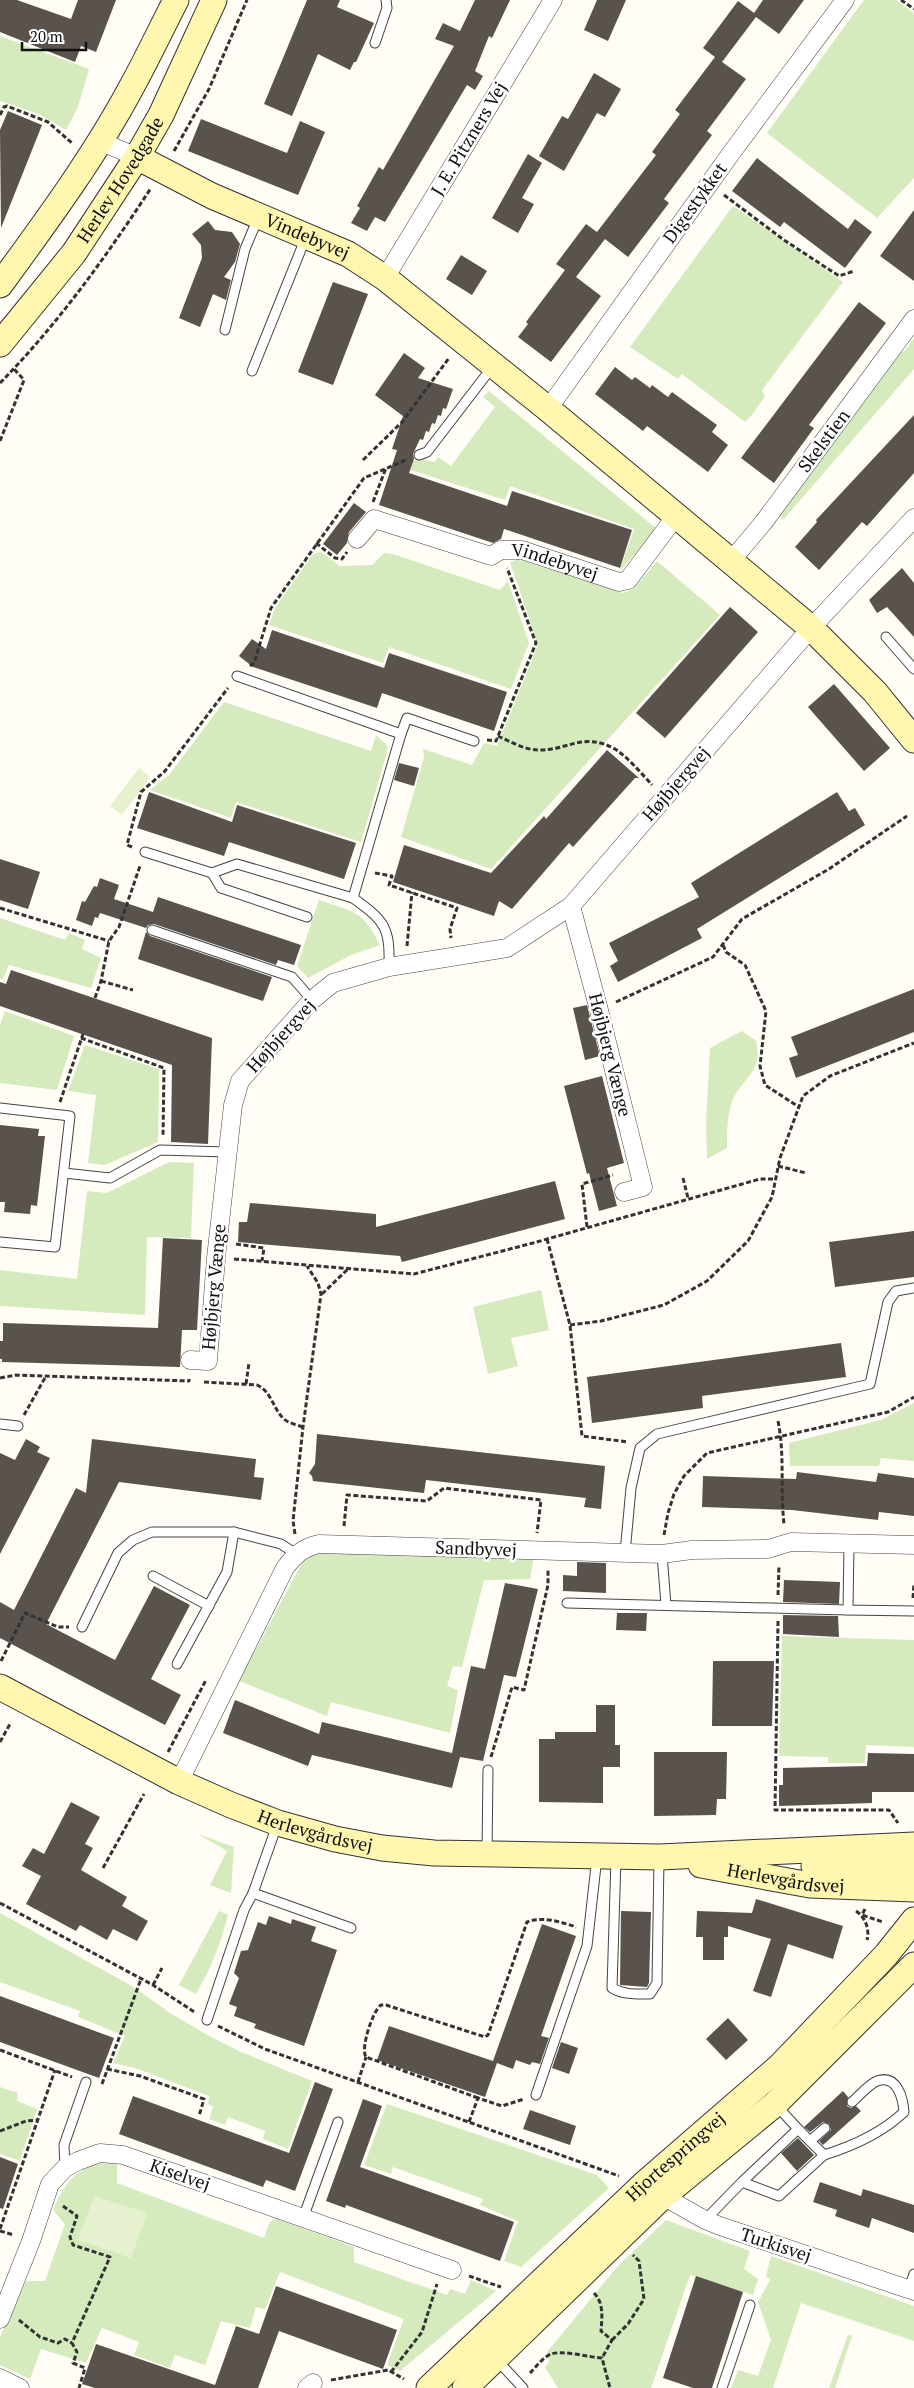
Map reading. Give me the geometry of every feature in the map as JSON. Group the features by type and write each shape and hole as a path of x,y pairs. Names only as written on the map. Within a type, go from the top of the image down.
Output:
{"street":[{"path":"0,285 43,226 99,141 131,89 176,0"},
{"name":"Herlev Hovedgade","path":"0,344 74,253 137,158 161,115 214,0"},
{"name":"J. E. Pitzners Vej","path":"385,278 553,0"},
{"name":"Digestykket","path":"548,409 709,184 845,0"},
{"name":"Vindebyvej","path":"99,141 212,196 348,254 385,278 494,364 811,628 875,692 914,740"},
{"name":"Skelstien","path":"732,561 763,523 914,319"},
{"name":"Vindebyvej","path":"374,519 491,556 501,550 522,550 619,582 628,580 676,516"},
{"name":"Højbjergvej","path":"227,1152 233,1105 240,1081 312,1000 333,983 389,967 507,948 571,906 811,628 914,518"},
{"path":"357,539 374,519"},
{"name":"Højbjerg Vænge","path":"571,906 599,1010 642,1187 624,1192"},
{"name":"Højbjerg Vænge","path":"190,1360 208,1361 227,1152"},
{"name":"Sandbyvej","path":"296,1554 306,1547 320,1544 547,1542 625,1553 663,1546 692,1550 768,1550 782,1545 914,1545"},
{"path":"167,1767 190,1758 285,1568 296,1554"},
{"name":"Herlevgårdsvej","path":"0,1687 167,1767 278,1823 335,1839 382,1848 434,1853 660,1857 908,1836"},
{"name":"Herlevgårdsvej","path":"660,1857 810,1885 914,1889"},
{"path":"744,1873 823,1865 914,1866"},
{"name":"Hjortespringvej","path":"466,2388 488,2351 528,2296 654,2190 780,2066 886,1955 914,1920"},
{"name":"Hjortespringvej","path":"429,2388 488,2351 578,2278 618,2238 654,2190 775,2104 914,1965"},
{"path":"775,2104 887,2016 914,1989"},
{"name":"Kiselvej","path":"3,2314 50,2184 65,2168 100,2153 123,2155 447,2269"},
{"name":"Turkisvej","path":"654,2190 706,2220 912,2285"},
{"path":"0,2378 20,2388"}],"lane":[{"path":"375,43 387,8 386,0"},
{"path":"225,330 245,248 259,216"},
{"path":"252,371 307,235"},
{"path":"419,455 427,452 494,364"},
{"path":"886,637 914,669"},
{"path":"238,676 401,734"},
{"path":"353,898 407,718 474,741"},
{"path":"145,852 212,873 237,864 353,898 375,913 384,926 390,942 389,967"},
{"path":"212,873 221,888 307,917"},
{"path":"152,930 292,977 312,1000"},
{"path":"0,1108 70,1116 55,1247 0,1242"},
{"path":"64,1173 110,1178 163,1150 227,1152"},
{"path":"625,1553 631,1488 640,1448 657,1434 776,1408 870,1384 888,1302 896,1291 914,1288"},
{"path":"0,1424 18,1426"},
{"path":"82,1627 118,1553 133,1540 152,1532 234,1532 281,1544 296,1554"},
{"path":"177,1664 227,1572 234,1532"},
{"path":"848,1610 849,1544"},
{"path":"663,1546 666,1605"},
{"path":"153,1576 209,1606"},
{"path":"568,1603 914,1611"},
{"path":"486,1853 488,1770"},
{"path":"207,2020 244,1910 253,1893 278,1823"},
{"path":"607,1855 612,1988 620,1993 650,1994 657,1983 660,1857"},
{"path":"536,2095 587,1946 607,1855"},
{"path":"253,1893 351,1928"},
{"path":"742,2182 779,2196 824,2156 854,2146 896,2120 904,2112 903,2096 896,2086 888,2081 877,2081 852,2102"},
{"path":"65,2168 64,2145 86,2082"},
{"path":"775,2104 824,2156"},
{"path":"303,2218 338,2122"},
{"path":"810,2141 825,2128"},
{"path":"706,2220 742,2182 798,2129"},
{"path":"722,2388 750,2305"},
{"path":"488,2351 521,2386"}],"path":[{"path":"902,0 914,9"},
{"path":"0,114 4,107 7,106 48,122 73,144"},
{"path":"709,184 784,240 839,276 854,272"},
{"path":"362,460 402,422 462,340"},
{"path":"0,441 24,380 14,369"},
{"path":"95,998 101,981 108,941 119,927 145,852 126,845 141,792 165,771 238,676 254,663 271,608 364,478 386,467 419,455"},
{"path":"374,519 371,506 386,467"},
{"path":"316,543 335,558 342,559 357,539"},
{"path":"474,741 483,739 496,741 536,643 501,550"},
{"path":"498,736 535,750 551,750 579,741 598,742 614,748 665,797"},
{"path":"599,1010 713,957 742,918 829,869 907,816"},
{"path":"362,870 392,876 389,885 457,908 450,929 452,957"},
{"path":"407,964 408,919 412,892"},
{"path":"0,908 108,941"},
{"path":"722,944 726,952 744,965 766,1011 760,1066 764,1084 799,1107"},
{"path":"101,981 133,990"},
{"path":"56,1114 82,1036 164,1068 163,1150"},
{"path":"570,1325 601,1321 664,1305 707,1281 748,1241 772,1197 778,1166 802,1096 830,1076 914,1043"},
{"path":"587,1227 582,1184 638,1166"},
{"path":"778,1166 806,1173"},
{"path":"683,1178 688,1198"},
{"path":"217,1249 262,1261 414,1274 760,1179 776,1179"},
{"path":"547,1239 570,1325 582,1436 644,1445"},
{"path":"217,1249 264,1248 262,1261"},
{"path":"296,1534 293,1521 303,1427 322,1294 318,1283 307,1265"},
{"path":"322,1294 348,1268"},
{"name":"Højbjerg Vænge","path":"189,1381 190,1360"},
{"path":"246,1384 249,1363"},
{"path":"0,1378 16,1375 246,1384 263,1388 284,1419 303,1427"},
{"path":"18,1426 46,1376"},
{"path":"692,1550 686,1538 663,1546 668,1513 674,1494 694,1464 707,1453 782,1438 888,1412 914,1397"},
{"path":"776,1408 782,1438 782,1545 778,1609 775,1810 889,1810 908,1836"},
{"path":"336,1529 344,1529 347,1495 428,1501 444,1488 541,1500 537,1534"},
{"path":"281,1544 301,1531"},
{"path":"488,1770 512,1688 524,1690 548,1585 547,1542 537,1534 527,1533"},
{"path":"1,1661 26,1613 58,1627 82,1627"},
{"path":"167,1767 169,1749 207,1678"},
{"path":"0,1742 10,1724"},
{"path":"169,1749 190,1758"},
{"path":"167,1767 169,1749"},
{"path":"103,1868 144,1794"},
{"path":"0,1903 153,1985 207,2020 265,2049 654,2190"},
{"path":"854,1910 862,1915 868,1931 864,1946"},
{"path":"358,2082 366,2057 363,2048 376,2010 381,2005 485,2037 488,2035 527,1922 534,1920 560,1922 589,1931"},
{"path":"153,1985 162,1968"},
{"path":"0,2050 101,2087 141,1979"},
{"path":"366,2057 502,2106 536,2095"},
{"path":"107,2069 140,2076 204,2099 199,2116"},
{"path":"0,2229 55,2070"},
{"path":"469,2122 478,2098"},
{"path":"0,2131 26,2121 38,2120"},
{"path":"47,2194 77,2216 70,2236 74,2245 110,2257 72,2343"},
{"path":"610,2388 602,2358 612,2340 628,2324 644,2299 639,2261 618,2238"},
{"path":"391,2372 422,2332 447,2269 528,2296"},
{"path":"578,2278 598,2297 602,2313 601,2331 612,2340"},
{"path":"3,2314 40,2337 58,2343 65,2339 72,2343 77,2352 73,2363 85,2368 78,2388"},
{"path":"521,2386 550,2354 568,2353 602,2358"},
{"path":"310,2385 388,2370 404,2379"}],"green space":[{"path":"864,0 896,0 914,13 914,178 877,218 767,133"},
{"path":"0,36 89,69 78,107 66,130 39,114 0,101"},
{"path":"733,206 843,282 762,390 765,396 745,422 682,374 678,379 630,347"},
{"path":"914,338 914,369 783,520 778,513 899,351 904,352"},
{"path":"489,391 657,529 619,572 634,529 510,486 505,500 401,467 419,458 434,462 438,457 451,466 495,407 483,397"},
{"path":"321,552 340,566 372,565 384,553 393,554 500,590 508,581 529,643 511,689 389,647 383,663 269,625 275,608 313,554"},
{"path":"518,559 623,593 634,588 657,561 720,615 491,869 401,837 424,757 423,749 472,765 484,743 497,746 538,645 510,562"},
{"path":"224,702 371,751 376,735 387,745 387,752 361,842 236,802 231,818 150,790 169,775"},
{"path":"139,768 150,777 122,815 110,806"},
{"path":"319,900 356,914 368,925 380,945 351,955 308,978 297,966"},
{"path":"0,918 65,940 69,933 85,940 82,949 101,958 91,988 9,965 3,979 0,978"},
{"path":"5,1011 74,1036 57,1090 0,1083 0,1025"},
{"path":"742,1031 756,1041 757,1059 752,1072 734,1097 728,1122 727,1148 707,1159 706,1124 710,1048"},
{"path":"85,1045 159,1069 158,1142 105,1165 88,1163 96,1095 68,1091"},
{"path":"169,1162 194,1163 191,1238 147,1237 145,1315 0,1306 0,1270 77,1279 87,1191 107,1193"},
{"path":"541,1290 549,1330 511,1338 518,1366 488,1374 473,1307"},
{"path":"914,1403 914,1461 881,1458 879,1466 790,1466 789,1443 881,1420"},
{"path":"327,1552 534,1556 530,1579 484,1580 462,1667 453,1666 447,1686 458,1690 450,1733 331,1702 327,1716 239,1681 302,1563 314,1554"},
{"path":"782,1636 914,1640 914,1747 866,1745 865,1763 828,1763 828,1757 779,1756"},
{"path":"198,1834 234,1847 231,1893 210,1885 227,1851"},
{"path":"219,1911 228,1915 211,1965 196,1994 179,1985"},
{"path":"0,1913 132,1986 170,2013 209,2036 239,2051 312,2081 288,2149 263,2139 265,2131 228,2117 225,2125 209,2119 213,2107 208,2104 209,2096 138,2069 113,2063 125,2036 78,2017 80,2011 0,1982"},
{"path":"0,2087 18,2093 17,2101 37,2109 20,2161 0,2154"},
{"path":"387,2104 597,2175 609,2188 521,2267 504,2261 518,2221 480,2205 483,2199 393,2167 391,2174 364,2165"},
{"path":"101,2163 117,2164 117,2183 264,2238 269,2223 275,2218 354,2247 354,2262 447,2295 450,2289 465,2294 471,2280 496,2291 400,2371 387,2365 404,2319 280,2272 265,2309 256,2307 250,2328 221,2321 205,2365 175,2355 170,2368 134,2355 139,2342 102,2328 86,2363 41,2349 30,2379 0,2365 0,2337 26,2281 45,2281 65,2224 53,2210 61,2193 76,2175 91,2166"},
{"path":"94,2196 147,2213 131,2258 78,2240"},
{"path":"666,2220 750,2251 744,2269 758,2279 753,2295 690,2275 651,2388 558,2388 545,2367 549,2362 547,2352 618,2266"},
{"path":"771,2256 914,2306 914,2341 801,2303 773,2388 731,2388 738,2370 758,2376 771,2340 758,2302 770,2280 766,2276"},
{"path":"848,2335 852,2336 835,2388 829,2388"}],"building":[{"path":"0,0 17,0 71,19 78,0 116,0 96,52 81,46 75,62 0,32"},
{"path":"307,0 340,0 337,7 374,23 356,62 354,62 350,70 318,54 292,116 264,104"},
{"path":"475,0 510,0 492,38 489,36 475,71 483,76 475,90 467,85 385,222 375,217 367,231 351,223 360,208 357,206 379,167 383,170 454,46 435,39 443,23 460,31"},
{"path":"597,0 626,0 608,41 584,30"},
{"path":"763,0 804,0 779,34 756,17 722,62 746,79 707,131 712,135 664,199 669,203 628,257 605,239 576,277 601,296 551,362 518,337 528,324 526,322 565,270 556,264 586,224 597,232 656,155 652,152 680,114 675,110 715,57 703,48 738,1 754,13"},
{"path":"594,73 621,89 605,117 597,113 564,171 539,156 562,116 568,119"},
{"path":"8,111 42,125 1,228 0,130"},
{"path":"201,119 287,153 300,121 325,132 298,195 188,151"},
{"path":"528,154 542,163 522,198 534,204 518,233 492,218"},
{"path":"757,158 848,229 855,219 872,232 845,268 784,222 780,227 732,191"},
{"path":"914,210 914,281 880,256"},
{"path":"208,221 215,230 232,232 240,244 235,262 224,277 231,280 226,300 213,294 200,327 179,318 202,258 201,245 192,234"},
{"path":"461,255 487,271 472,295 446,279"},
{"path":"333,282 368,294 333,385 298,372"},
{"path":"859,302 886,323 809,425 814,428 774,483 741,458"},
{"path":"404,353 425,368 418,378 453,389 446,409 443,408 441,416 438,415 435,424 432,423 429,432 426,431 423,440 420,439 413,454 414,459 409,473 507,506 512,491 632,530 620,568 504,529 501,539 493,543 379,505 397,450 392,449 403,416 375,395"},
{"path":"615,367 632,380 635,377 650,388 652,385 668,397 672,392 717,425 712,432 728,445 708,472 647,426 643,431 595,394"},
{"path":"914,415 914,473 867,526 862,522 819,570 795,547 817,522 816,520"},
{"path":"354,503 366,512 349,532 347,543 337,555 323,544"},
{"path":"902,568 914,583 914,637 887,607 877,613 869,600"},
{"path":"730,607 758,632 665,738 636,713"},
{"path":"272,630 384,668 389,653 507,692 494,731 382,693 377,708 253,667 239,656 252,639 266,649"},
{"path":"834,684 890,748 864,771 808,707"},
{"path":"607,750 639,778 635,778 573,847 569,843 512,909 499,901 494,916 393,882 404,845 491,873 544,816 546,819"},
{"path":"399,763 419,768 414,786 394,780"},
{"path":"149,792 232,822 237,805 356,843 344,879 229,842 224,856 137,828"},
{"path":"837,792 849,811 855,808 865,825 697,929 702,938 618,982 610,966 618,961 609,943 699,897 691,883"},
{"path":"0,859 40,872 28,909 0,900"},
{"path":"100,878 119,885 114,899 153,912 158,897 301,945 294,965 278,960 276,965 154,924 148,925 146,928 100,913 98,918 95,917 92,926 76,920 82,901 85,902 94,886 97,887"},
{"path":"146,932 150,936 272,977 263,1001 138,959"},
{"path":"11,970 212,1038 208,1144 171,1142 172,1065 0,1006 0,982 6,984"},
{"path":"914,989 914,1032 796,1078 789,1058 798,1055 791,1037"},
{"path":"587,1005 600,1056 585,1060 573,1008"},
{"path":"602,1076 624,1163 607,1168 617,1206 599,1211 589,1173 587,1174 564,1086"},
{"path":"0,1125 39,1129 38,1136 45,1136 37,1206 31,1205 30,1214 4,1212 5,1202 0,1202"},
{"path":"555,1181 565,1219 402,1262 400,1256 238,1242 239,1222 247,1222 250,1203 376,1214 376,1227"},
{"path":"914,1231 914,1277 835,1287 829,1242"},
{"path":"163,1238 202,1240 197,1330 182,1330 180,1367 2,1362 2,1359 0,1359 0,1341 3,1341 3,1323 158,1328"},
{"path":"841,1343 846,1377 702,1396 703,1408 592,1423 587,1377"},
{"path":"317,1434 605,1466 601,1509 584,1507 586,1498 426,1480 424,1493 313,1481 309,1473 315,1464"},
{"path":"26,1439 40,1447 37,1452 50,1458 0,1554 0,1453 15,1460"},
{"path":"92,1439 256,1459 254,1477 264,1478 261,1500 119,1482 46,1624 115,1660 154,1586 190,1605 151,1679 181,1695 165,1725 0,1638 0,1602 14,1610 76,1488 86,1493"},
{"path":"797,1472 876,1482 878,1473 914,1478 914,1516 879,1512 878,1520 792,1510 702,1507 703,1476 796,1479"},
{"path":"577,1562 606,1563 606,1593 563,1591 563,1575 577,1576"},
{"path":"784,1580 840,1582 839,1604 783,1602"},
{"path":"505,1583 538,1589 516,1677 504,1675 483,1761 460,1757 452,1788 312,1755 308,1766 223,1733 235,1700 319,1734 322,1722 452,1753 471,1666 485,1669"},
{"path":"617,1613 647,1613 646,1631 616,1630"},
{"path":"783,1615 838,1616 839,1637 783,1634"},
{"path":"713,1661 774,1661 772,1726 712,1726"},
{"path":"596,1705 615,1705 615,1745 620,1745 620,1767 603,1767 603,1803 539,1802 539,1739 555,1739 555,1732 596,1732"},
{"path":"654,1752 727,1752 726,1799 717,1799 716,1815 654,1816"},
{"path":"868,1753 914,1754 914,1792 872,1792 872,1803 779,1806 779,1785 783,1785 783,1768 867,1766"},
{"path":"71,1802 100,1817 85,1844 93,1848 81,1870 127,1897 122,1906 148,1921 137,1941 113,1929 107,1940 80,1925 76,1931 26,1904 41,1876 22,1866 33,1848 44,1854"},
{"path":"756,1899 843,1926 833,1959 788,1944 771,1997 753,1991 771,1939 728,1926 728,1937 724,1937 724,1960 703,1960 703,1937 696,1937 697,1911 752,1913"},
{"path":"621,1911 651,1912 649,1983 647,1987 620,1985"},
{"path":"269,1916 291,1924 292,1919 316,1927 311,1941 337,1950 304,2046 254,2028 256,2024 234,2016 237,2007 229,2004 239,1978 234,1973 241,1951 248,1950 258,1922 266,1925"},
{"path":"542,1924 576,1936 541,2036 549,2038 540,2064 532,2062 530,2065 516,2060 513,2069 497,2063 485,2097 377,2060 389,2026 493,2061"},
{"path":"0,1996 114,2038 99,2078 0,2042"},
{"path":"728,2018 748,2040 726,2060 706,2039"},
{"path":"561,2042 578,2048 569,2074 552,2068"},
{"path":"315,2082 333,2089 295,2191 266,2180 263,2187 119,2134 133,2096 289,2153"},
{"path":"843,2091 848,2097 847,2106 851,2108 856,2106 861,2111 823,2145 819,2141 831,2130 829,2124 823,2122 810,2132 804,2127"},
{"path":"363,2099 382,2106 360,2167 514,2222 500,2261 346,2205 345,2208 326,2201"},
{"path":"530,2110 576,2126 570,2145 523,2129"},
{"path":"798,2138 814,2155 797,2171 781,2153"},
{"path":"0,2157 18,2164 3,2209 0,2208"},
{"path":"820,2182 861,2196 863,2189 914,2205 914,2233 872,2218 869,2228 835,2216 837,2210 813,2202"},
{"path":"696,2276 743,2292 712,2388 693,2388 663,2378"},
{"path":"276,2286 397,2330 383,2369 279,2331 258,2388 95,2388 82,2384 96,2344 215,2385 236,2326 259,2334"}]}
